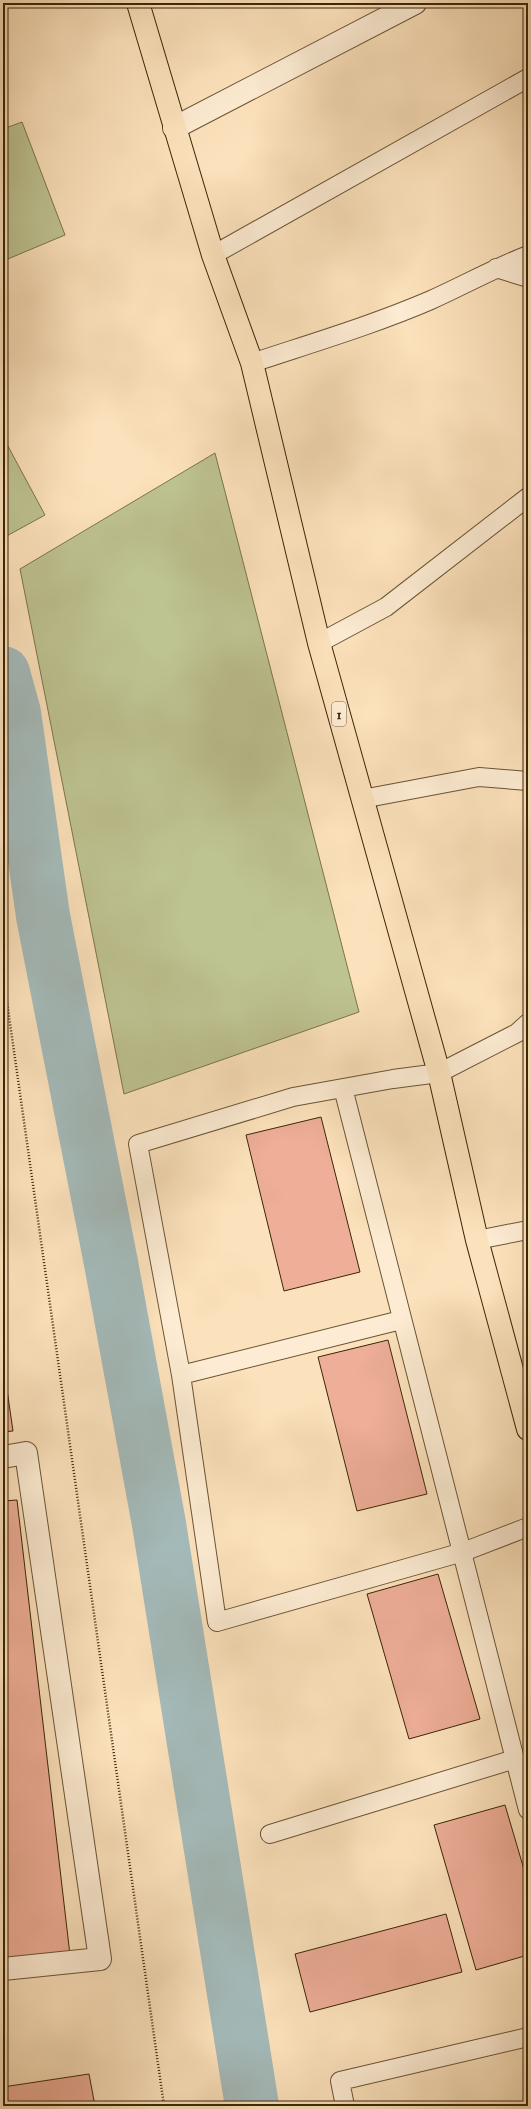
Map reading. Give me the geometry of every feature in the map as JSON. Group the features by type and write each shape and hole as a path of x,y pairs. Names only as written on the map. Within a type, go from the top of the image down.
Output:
{"highway":[{"name":"1","path":"138,3 213,255 252,363 319,643 439,1073 478,1240 528,1429"}],"street":[{"path":"174,128 415,3"},
{"path":"3,1457 26,1453 100,1959 3,1969"}],"lane":[{"path":"213,255 528,78"},
{"path":"252,363 432,300 496,268 528,255"},
{"path":"496,268 528,278"},
{"path":"319,643 386,607 528,498"},
{"path":"362,799 479,777 528,781"},
{"path":"528,1023 517,1033 439,1073 293,1097 138,1144 182,1375 217,1622 463,1552 528,1527"},
{"path":"343,1088 401,1320 463,1552 528,1810"},
{"path":"478,1240 528,1230"},
{"path":"182,1375 401,1320"},
{"path":"270,1834 515,1759"},
{"path":"345,2106 340,2081 528,2037"}],"path":[{"path":"3,974 164,2106"}],"green space":[{"path":"22,122 65,235 3,261 3,129"},
{"path":"3,437 45,515 3,538"},
{"path":"215,453 359,1012 124,1094 20,569"}],"building":[{"path":"321,1117 360,1272 284,1291 246,1135"},
{"path":"388,1340 427,1494 357,1511 318,1357"},
{"path":"3,1362 13,1431 3,1432"},
{"path":"17,1500 70,1955 3,1962 3,1501"},
{"path":"438,1574 480,1719 409,1739 367,1594"},
{"path":"505,1805 528,1883 528,1955 476,1970 434,1825"},
{"path":"446,1914 462,1972 310,2012 295,1954"},
{"path":"89,2074 95,2106 3,2106 3,2087"}],"waterway":[{"path":"3,673 14,713 43,916 111,1263 159,1524 252,2106"}]}
